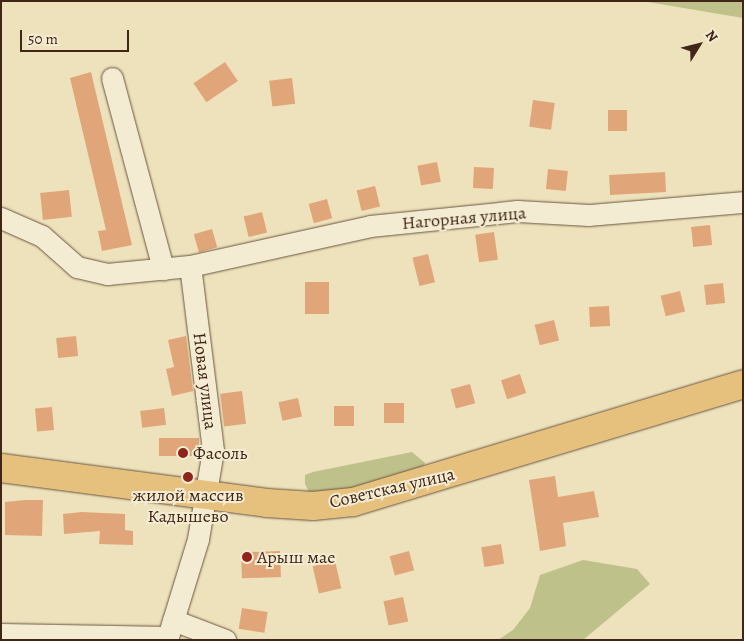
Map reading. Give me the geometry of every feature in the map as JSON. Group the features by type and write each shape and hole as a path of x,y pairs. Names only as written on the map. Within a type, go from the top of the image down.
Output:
{"main road":[{"name":"Советская улица","path":"1,468 204,496 313,506 353,502 743,384"}],"street":[{"path":"112,78 163,268"},
{"name":"Нагорная улица","path":"1,218 42,236 77,267 107,274 190,266 370,226 517,211 589,215 743,202"},
{"name":"Новая улица","path":"169,632 198,539 204,496 214,450 190,266"},
{"path":"1,634 169,632 225,640"}],"green space":[{"path":"642,1 743,1 743,18"},
{"path":"412,452 425,463 420,471 328,494 309,492 305,484 305,475 313,472"},
{"path":"583,560 637,569 650,584 583,640 498,640 513,630 530,608 540,575"}],"building":[{"path":"225,62 238,81 206,102 193,83"},
{"path":"91,72 132,245 102,251 98,231 106,230 70,78"},
{"path":"292,78 295,104 272,107 269,81"},
{"path":"533,100 555,103 551,130 529,127"},
{"path":"608,110 627,110 627,131 608,131"},
{"path":"437,162 441,182 421,185 417,166"},
{"path":"474,167 494,168 493,189 473,188"},
{"path":"548,169 568,171 566,191 546,189"},
{"path":"665,172 666,192 610,195 609,175"},
{"path":"375,186 380,206 362,211 357,191"},
{"path":"69,190 72,217 43,220 40,193"},
{"path":"327,199 332,218 314,223 309,204"},
{"path":"262,212 267,232 249,237 244,217"},
{"path":"710,225 712,245 693,247 691,227"},
{"path":"212,229 217,247 199,253 194,234"},
{"path":"494,232 498,260 479,262 475,235"},
{"path":"428,254 435,282 419,286 412,258"},
{"path":"305,282 329,282 329,314 305,314"},
{"path":"723,283 725,303 706,305 704,285"},
{"path":"680,291 685,311 666,316 661,296"},
{"path":"609,306 610,326 590,327 589,307"},
{"path":"554,320 559,340 540,345 535,325"},
{"path":"76,336 78,356 58,358 56,338"},
{"path":"186,336 193,391 172,396 166,369 174,367 168,340"},
{"path":"520,374 526,393 507,399 501,380"},
{"path":"470,384 475,403 456,408 451,389"},
{"path":"242,391 246,424 224,426 220,394"},
{"path":"298,398 302,417 282,421 278,402"},
{"path":"384,403 404,403 404,423 384,423"},
{"path":"334,406 354,406 354,426 334,426"},
{"path":"52,407 54,430 37,431 35,408"},
{"path":"164,408 166,425 142,428 140,411"},
{"path":"159,438 199,438 199,456 159,456"},
{"path":"555,476 558,497 594,491 599,517 563,523 566,546 540,551 529,480"},
{"path":"43,500 42,536 5,535 5,502"},
{"path":"82,512 125,514 125,530 133,531 133,545 99,544 100,531 64,534 63,514"},
{"path":"501,544 504,564 484,567 481,547"},
{"path":"280,551 281,577 242,578 241,552"},
{"path":"409,551 414,570 395,575 390,556"},
{"path":"335,561 341,588 319,593 313,566"},
{"path":"403,597 408,621 389,626 383,601"},
{"path":"242,608 268,612 264,633 239,629"}],"place":[{"name":"Фасоль","path":"183,453"},
{"name":"жилой массив Кадышево","path":"188,477"},
{"name":"Арыш мае","path":"247,557"}]}
